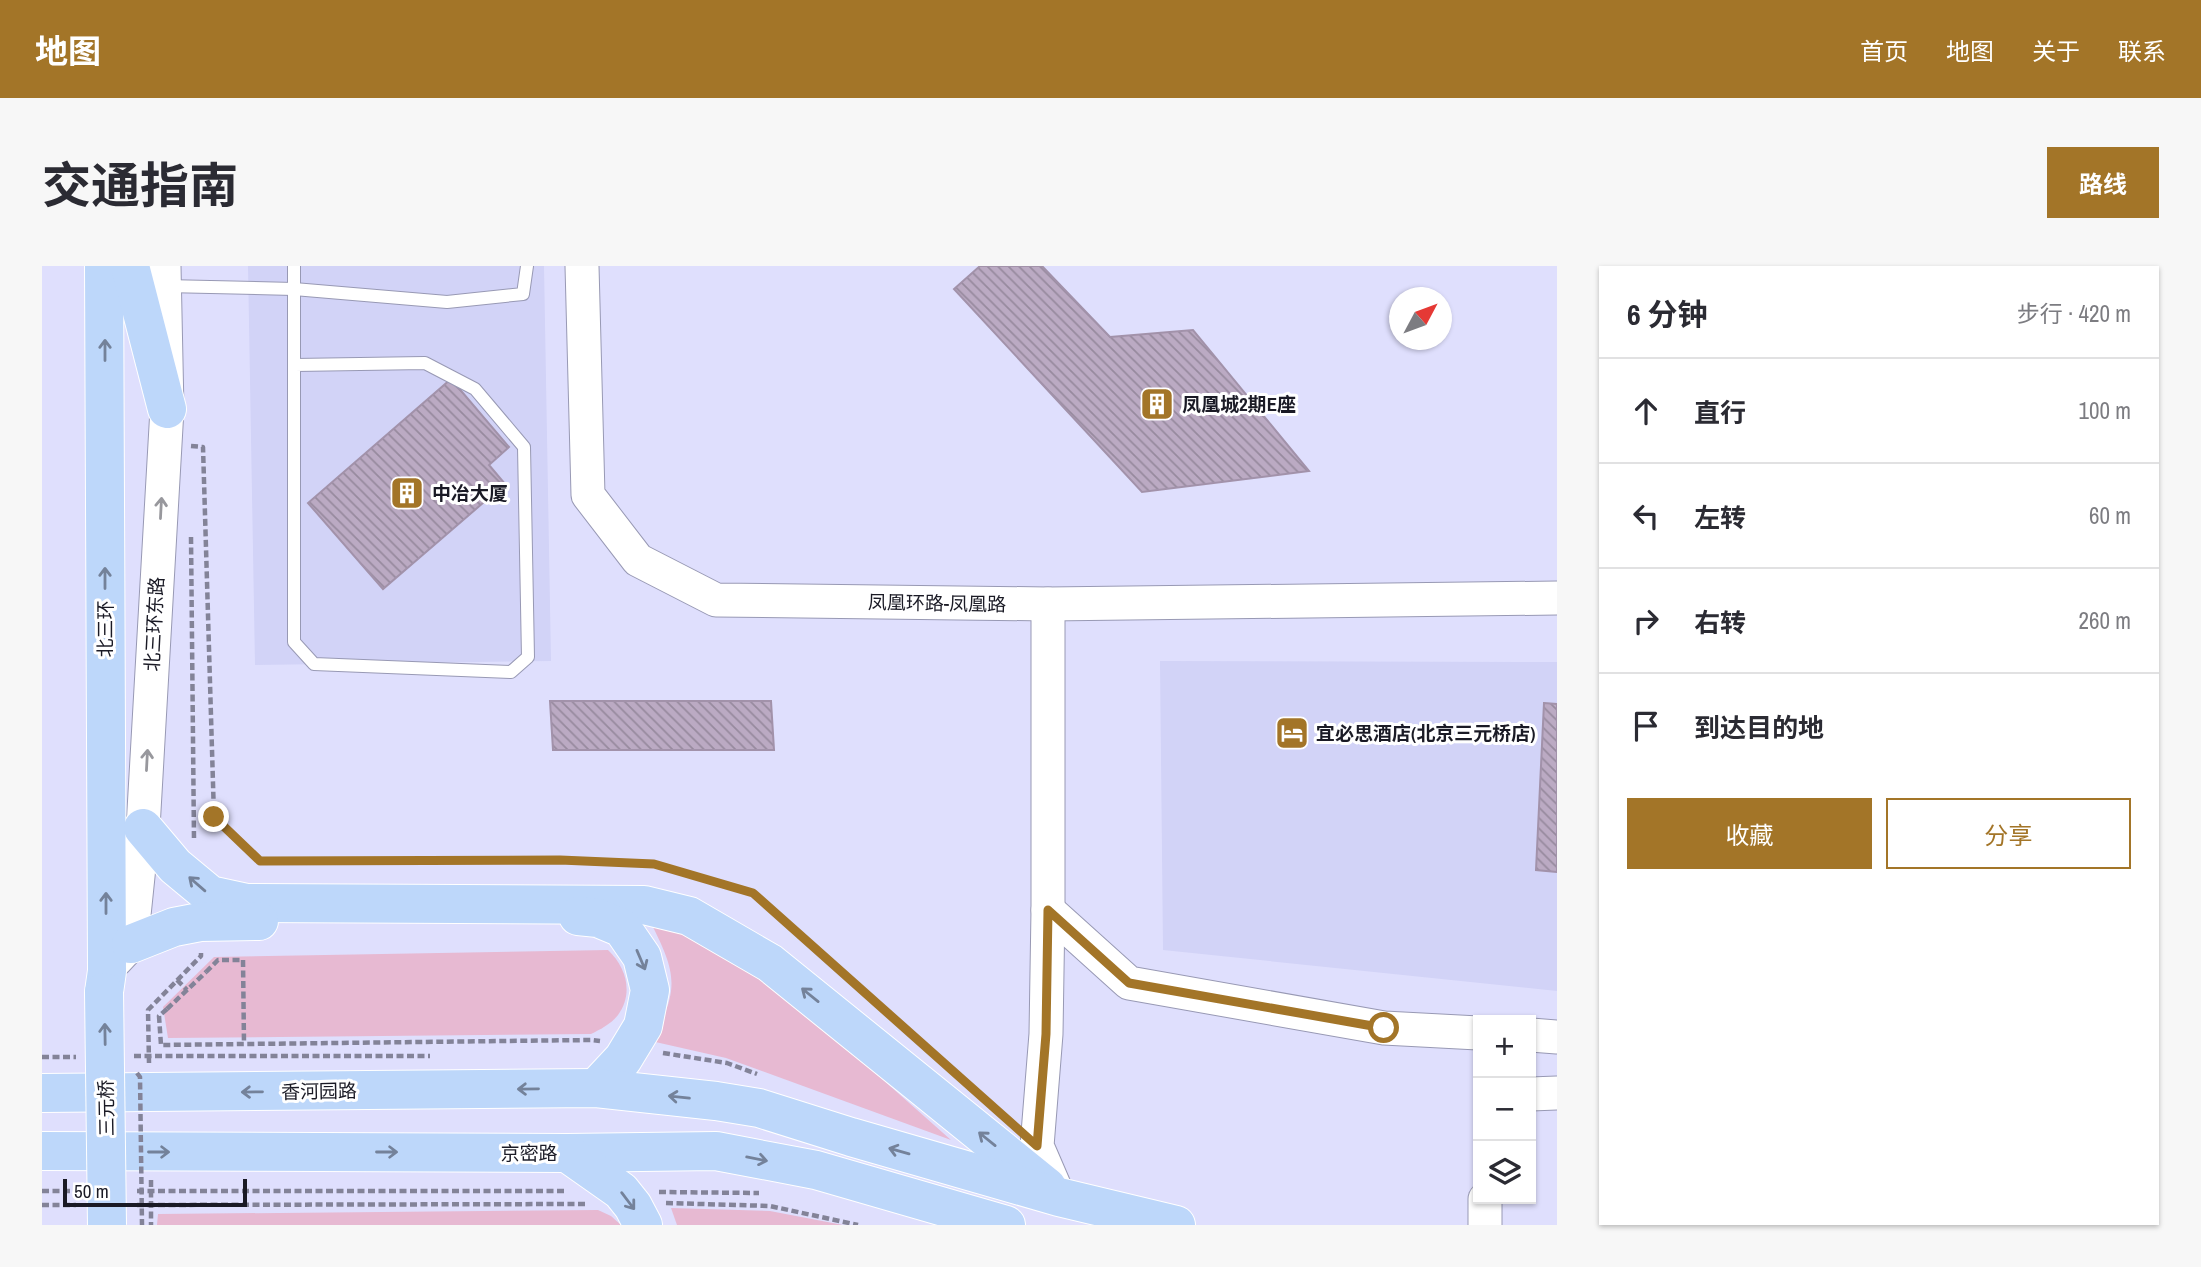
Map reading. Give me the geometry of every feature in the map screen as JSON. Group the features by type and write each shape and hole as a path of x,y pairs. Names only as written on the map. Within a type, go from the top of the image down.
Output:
{"highway":[{"name":"北三环","path":"104,266 106,982"},
{"path":"130,266 167,409"},
{"path":"143,828 175,866 210,895 247,903 644,905 689,916 770,962 1059,1197"},
{"path":"131,944 174,927 200,922 558,914 598,918 622,928 642,957 650,989 643,1026 623,1059 596,1088"},
{"name":"三元桥","path":"105,1212 106,982"},
{"path":"596,1088 759,1108 1059,1197 1176,1225"},
{"name":"香河园路","path":"42,1093 596,1088"},
{"name":"京密路","path":"42,1152 716,1151 816,1170 1006,1225"},
{"path":"567,1153 633,1207"}],"street":[{"name":"凤凰环路-凤凰路","path":"582,266 588,495 638,560 716,600 1048,604 1557,598"},
{"name":"北三环东路","path":"131,944 143,828 167,409 164,276"},
{"path":"1048,604 1046,1034 1037,1146 1059,1197"},
{"path":"1048,910 1129,983 1384,1028 1473,1033"},
{"path":"106,982 131,944"},
{"path":"1536,1035 1557,1037"},
{"path":"1536,1094 1557,1093"},
{"path":"1485,1204 1485,1225"}],"lane":[{"path":"294,266 294,642 314,664 511,672 528,657 524,446 475,389 425,363 295,365"},
{"path":"164,276 447,302 523,294 527,266"}],"path":[{"path":"190,446 203,447 214,817 260,861 560,860 654,864 753,893 905,1029"},
{"path":"191,528 194,841 197,884"},
{"path":"149,1064 148,1010 201,956 200,922"},
{"path":"244,1044 243,960 218,960 159,1016 161,1045 603,1042"},
{"path":"177,980 187,990"},
{"path":"150,1171 151,1225"},
{"path":"42,1191 83,1191"},
{"path":"125,1191 566,1191"},
{"path":"42,1205 105,1212 633,1207 758,1193 771,1195"},
{"path":"633,1207 667,1203 770,1206 859,1225"}],"shaded area":[{"path":"248,266 544,266 551,661 255,665"},
{"path":"1160,661 1557,662 1557,991 1163,950"},
{"path":"649,919 759,970 951,1140 726,1058 651,1041 667,1006 671,979 665,952"},
{"path":"608,950 623,972 626,998 618,1015 591,1034 168,1038 163,1007 214,957"},
{"path":"671,1208 770,1211 843,1225 677,1225"},
{"path":"598,1210 621,1225 157,1225 158,1214"}],"building":[{"name":"凤凰城2期E座","path":"980,266 1042,266 1110,337 1193,330 1309,471 1142,492 954,289"},
{"name":"中冶大厦","path":"451,379 509,447 489,465 505,484 383,589 308,503"},
{"path":"550,701 771,701 774,750 553,750"},
{"path":"1544,703 1557,704 1557,872 1536,870"}],"place":[{"name":"凤凰城2期E座","path":"1157,404"},
{"name":"中冶大厦","path":"407,493"},
{"name":"宜必思酒店(北京三元桥店)","path":"1292,733"}],"route":[{"path":"214,817 260,861 560,860 654,864 753,893 1037,1146 1046,1034 1048,910 1129,983 1384,1028"}]}
